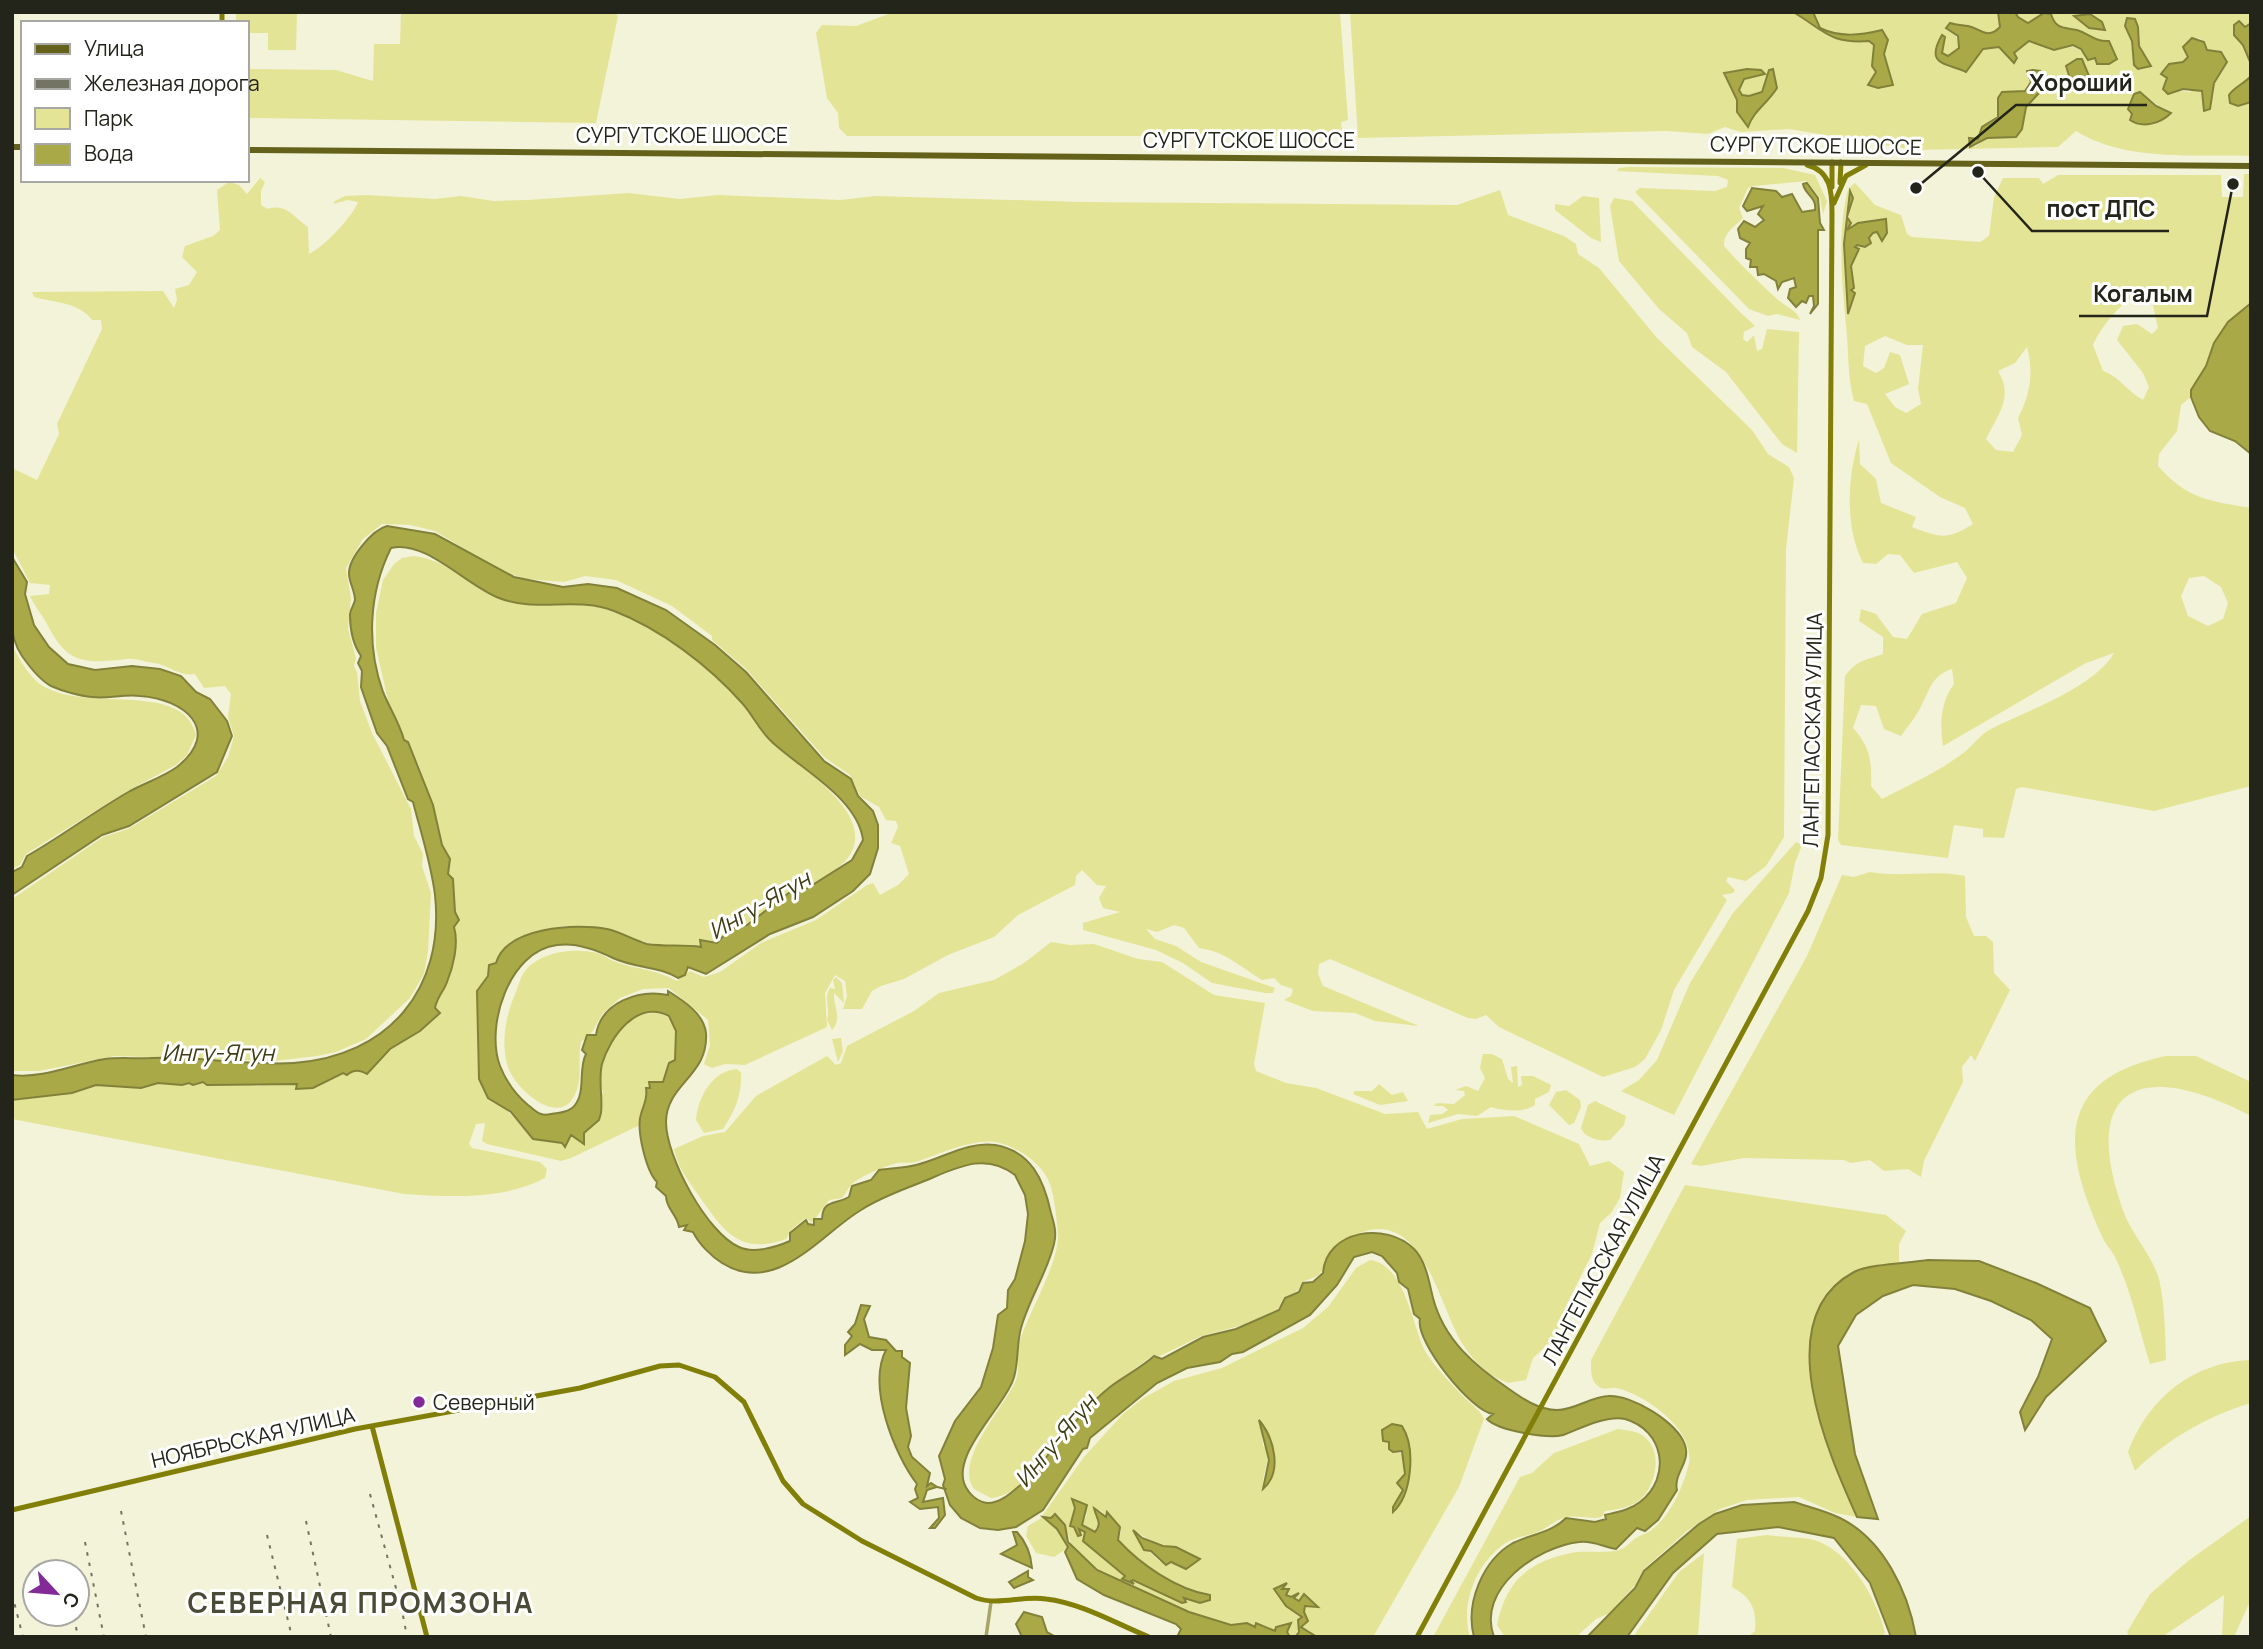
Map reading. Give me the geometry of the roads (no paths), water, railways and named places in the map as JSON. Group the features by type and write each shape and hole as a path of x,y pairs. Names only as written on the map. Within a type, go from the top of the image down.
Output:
{"main road":[{"name":"СУРГУТСКОЕ ШОССЕ","path":"248,149 2251,166"},
{"path":"1777,162 1816,167 1827,179 1832,197"},
{"name":"ЛАНГЕПАССКАЯ УЛИЦА","path":"1418,1637 1801,923 1821,878 1828,835 1832,162"},
{"path":"1832,213 1840,186 1841,162"},
{"path":"1840,186 1854,170 1876,163"},
{"path":"372,1426 580,1388 660,1366 689,1367 726,1384 744,1402 783,1481 813,1511 862,1541 968,1595 991,1602 1040,1598 1057,1600 1149,1637"},
{"name":"НОЯБРЬСКАЯ УЛИЦА","path":"12,1510 372,1426 427,1637"}],"street":[{"path":"986,1637 991,1602"}],"water":[{"path":"1793,12 1813,12 1820,28 1835,33 1858,34 1882,30 1888,40 1884,54 1893,85 1878,88 1868,85 1876,72 1872,66 1874,45 1869,41 1836,38"},
{"path":"1998,12 2015,12 2028,23 2044,13 2051,14 2055,23 2061,27 2109,41 2117,59 2109,64 2097,64 2095,58 2088,60 2081,49 2073,45 2054,50 2029,41 2014,53 2017,58 2014,63 1999,47 1983,49 1966,72 1940,62 1935,53 1942,35 1945,37 1942,53 1948,56 1959,48 1958,36 1946,28 1950,23 1991,33 2000,27"},
{"path":"2090,14 2102,22 2105,30 2089,28 2074,16"},
{"path":"2127,18 2135,19 2139,46 2151,66 2138,69 2134,65 2132,41 2125,26"},
{"path":"2239,21 2245,27 2251,23 2251,64 2243,45 2234,35 2234,25"},
{"path":"2192,38 2204,42 2207,50 2221,52 2227,62 2214,83 2210,109 2204,111 2202,91 2183,89 2168,94 2163,89 2167,78 2161,74 2169,64 2183,62 2188,57 2183,47"},
{"path":"2082,59 2089,76 2087,81 2071,82 2066,66"},
{"path":"1747,69 1761,70 1765,74 1744,79 1739,90 1742,95 1762,92 1769,70 1773,69 1777,88 1748,127 1737,112 1737,100 1724,73"},
{"path":"2027,71 2040,71 2048,92 2040,92 2026,107 2022,129 2016,137 1987,138 1970,147 1969,138 1978,139 1982,127 1998,117 1998,98 2002,92 2025,91 2031,82"},
{"path":"2251,76 2251,102 2238,106 2230,103 2231,92"},
{"path":"2140,92 2156,106 2171,113 2152,124 2140,124 2130,120 2132,114 2128,109 2134,94"},
{"path":"1807,183 1818,198 1820,223 1824,230 1818,230 1818,304 1810,314 1814,306 1813,296 1809,296 1806,303 1802,301 1796,307 1788,298 1790,289 1796,287 1794,278 1782,282 1778,289 1776,281 1764,274 1758,275 1757,267 1750,267 1751,260 1746,258 1746,249 1750,243 1740,238 1738,229 1744,221 1755,227 1764,220 1758,214 1763,206 1747,211 1743,206 1752,188 1776,191 1782,197 1792,194 1802,212 1815,210 1814,202 1803,184"},
{"path":"1850,191 1853,198 1847,217"},
{"path":"1847,217 1851,223 1847,230 1858,223 1886,219 1887,233 1882,241 1877,232 1873,233 1869,238 1871,243 1865,247 1855,247 1859,249 1851,266 1854,288 1851,290 1855,293 1848,314 1844,244"},
{"path":"2251,303 2251,454 2235,441 2210,431 2199,417 2191,390 2206,366 2214,343 2228,322"},
{"name":"Ингу-Ягун","path":"387,526 435,534 514,577 563,587 588,584 617,588 666,610 715,645 746,672 824,761 851,779 858,796 873,811 878,825 878,848 870,874 853,891 813,917 770,934 706,974 688,967 685,975 678,978 579,946 564,944 540,950 514,975 505,993 496,1031 496,1050 505,1077 524,1101 541,1114 561,1113 573,1107 578,1099 586,1054 582,1050 587,1035 596,1035 599,1024 613,1006 634,996 668,995 668,991 687,1004 704,1026 705,1048 695,1070 679,1088 668,1109 668,1137 681,1173 702,1211 727,1239 745,1249 764,1249 790,1241 790,1233 806,1220 808,1224 814,1225 814,1219 822,1219 827,1205 849,1197 852,1186 871,1180 879,1170 916,1165 985,1144 1007,1148 1027,1160 1044,1189 1054,1224 1055,1240 1021,1328 1013,1380 969,1450 964,1465 963,1479 969,1492 975,1497 987,1503 1001,1500 1037,1475 1050,1452 1047,1445 1058,1443 1103,1393 1154,1356 1162,1359 1203,1337 1236,1329 1279,1310 1285,1298 1299,1292 1303,1283 1313,1282 1323,1273 1327,1258 1335,1247 1359,1234 1374,1233 1402,1240 1414,1249 1424,1266 1438,1313 1453,1339 1484,1371 1520,1396 1550,1410 1570,1408 1601,1397 1618,1397 1652,1411 1673,1427 1685,1445 1686,1457 1677,1479 1677,1490 1658,1520 1645,1531 1637,1528 1616,1549 1579,1542 1545,1552 1529,1562 1514,1573 1502,1587 1494,1603 1491,1619 1494,1637 1474,1637 1474,1597 1485,1571 1502,1551 1513,1543 1554,1527 1566,1518 1595,1522 1606,1519 1605,1515 1636,1505 1650,1492 1657,1480 1659,1455 1648,1433 1625,1419 1609,1419 1563,1435 1547,1436 1502,1427 1487,1419 1493,1414 1472,1402 1435,1359 1421,1330 1420,1319 1414,1314 1408,1289 1399,1282 1397,1273 1382,1256 1372,1252 1354,1257 1337,1285 1310,1315 1243,1352 1232,1354 1220,1362 1187,1368 1157,1383 1090,1438 1087,1448 1083,1449 1043,1510 1016,1527 998,1530 980,1528 961,1518 950,1505 943,1485 945,1479 939,1456 955,1421 981,1387 993,1348 998,1315 1007,1308 1008,1290 1015,1279 1025,1241 1028,1214 1025,1195 1015,1175 985,1163 955,1169 870,1205 779,1268 761,1272 742,1271 714,1257 693,1232 684,1230 687,1225 679,1227 666,1196 656,1187 657,1182 646,1160 640,1121 646,1088 650,1088 649,1082 663,1082 669,1063 675,1060 676,1031 669,1016 657,1012 646,1013 636,1017 618,1032 602,1064 599,1120 584,1133 584,1144 571,1135 565,1147 562,1143 533,1139 511,1112 488,1098 479,1079 477,991 488,976 489,965 496,963 502,951 513,942 544,930 594,927 654,945 701,947 700,940 717,943 730,929 747,925 794,889 806,889 852,860 863,840 859,825 839,797 767,737 729,689 699,662 666,638 632,619 600,607 527,604 499,598 418,550 391,548 378,582 372,637 383,692 404,740 408,742 433,805 442,845 450,859 448,874 453,879 455,912 459,920 454,927 456,948 451,969 435,1008 440,1013 420,1031 390,1049 367,1074 357,1071 347,1075 343,1073 313,1088 296,1089 297,1084 207,1085 203,1082 193,1085 158,1083 141,1088 96,1085 72,1093 12,1100 12,1075 47,1073 105,1059 170,1058 276,1064 327,1058 357,1047 383,1032 404,1012 420,988 430,960 436,929 431,871 413,802 408,799 387,746 377,733 361,687 362,671 358,663 361,656 350,626 350,613 355,600 349,577 352,561 368,539"},
{"path":"12,557 27,582 25,594 34,625 49,647 68,664 95,670 132,666 160,669 181,676 196,692 210,699 227,721 232,736 217,772 129,826 102,835 12,895 12,872 22,867 27,856 130,791 177,767 197,741 197,729 183,710 156,698 82,696 51,686 39,677 22,656 13,634 10,608"},
{"path":"1928,1260 1979,1261 2036,1283 2090,1308 2106,1341 2046,1397 2025,1430 2020,1412 2038,1377 2052,1339 2031,1320 1991,1301 1955,1289 1913,1285 1883,1296 1856,1315 1838,1346 1855,1454 1878,1519 1857,1517 1832,1458 1812,1388 1810,1353 1814,1321 1828,1293 1854,1272 1879,1265"},
{"path":"861,1305 870,1306 864,1319 869,1337 886,1340 896,1351 902,1351 902,1357 910,1363 906,1408 911,1436 908,1447 912,1457 930,1473 927,1486 931,1483 937,1487 927,1490 923,1502 943,1498 945,1515 935,1528 930,1528 939,1518 938,1507 920,1509 910,1502 918,1498 915,1489 917,1484 900,1455 886,1419 880,1382 881,1365 886,1350 872,1350 860,1344 845,1355 845,1345 852,1336 848,1332 855,1324"},
{"path":"1259,1420 1269,1436 1274,1455 1273,1474 1263,1489 1269,1460"},
{"path":"1392,1424 1402,1426 1410,1458 1408,1483 1393,1512 1403,1490 1397,1483 1405,1474 1402,1451 1393,1452 1389,1449 1389,1442 1383,1441 1382,1430"},
{"path":"1072,1499 1087,1505 1082,1525 1095,1532 1099,1523 1094,1508 1106,1517 1107,1512 1120,1527 1118,1540 1137,1558 1172,1582 1210,1595 1210,1600 1200,1603 1184,1598 1186,1602 1182,1603 1133,1580 1131,1581 1134,1584 1122,1579 1125,1576 1083,1541 1085,1532 1079,1529 1081,1535 1078,1536 1074,1527 1070,1526 1075,1508"},
{"path":"1794,1502 1840,1518 1869,1539 1881,1553 1900,1585 1916,1637 1891,1637 1870,1583 1834,1538 1778,1527 1717,1534 1673,1573 1627,1637 1587,1637 1635,1588 1644,1571 1699,1524 1715,1514 1742,1505"},
{"path":"1055,1514 1065,1525 1068,1542 1097,1570 1189,1612 1231,1625 1247,1623 1255,1627 1256,1623 1275,1631 1276,1627 1291,1623 1287,1632 1290,1637 1178,1635 1181,1629 1176,1624 1104,1595 1077,1579 1065,1552 1068,1547 1057,1529 1043,1517 1051,1518"},
{"path":"1133,1530 1142,1538 1163,1546 1176,1547 1200,1559 1186,1569 1171,1562 1166,1565 1151,1551 1144,1550"},
{"path":"1013,1532 1017,1532 1026,1545 1032,1568 1001,1554 1017,1545"},
{"path":"1028,1571 1028,1577 1033,1580 1014,1588 1009,1582"},
{"path":"1287,1583 1282,1589 1289,1589 1286,1595 1291,1597 1299,1593 1294,1598 1299,1601 1304,1594 1318,1607 1305,1606 1304,1612 1308,1621 1301,1627 1317,1637 1295,1637 1299,1632 1298,1620 1302,1617 1286,1606 1274,1589"},
{"path":"1024,1612 1042,1617 1047,1632 1056,1637 1022,1637 1016,1624"}],"waterway":[{"path":"937,1487 946,1489"}],"railway":[{"path":"370,1494 407,1637"},
{"path":"121,1511 146,1637"},
{"path":"306,1521 331,1637"},
{"path":"267,1535 292,1637"},
{"path":"85,1542 104,1637"},
{"path":"12,1594 23,1637"},
{"path":"76,1628 78,1637"}],"place":[{"name":"пост ДПС","path":"1978,172"},
{"name":"Когалым","path":"2233,184"},
{"name":"Хороший","path":"1916,188"},
{"name":"Северный","path":"419,1402"}],"district":[{"name":"СЕВЕРНАЯ ПРОМЗОНА","path":"361,1602"}]}
